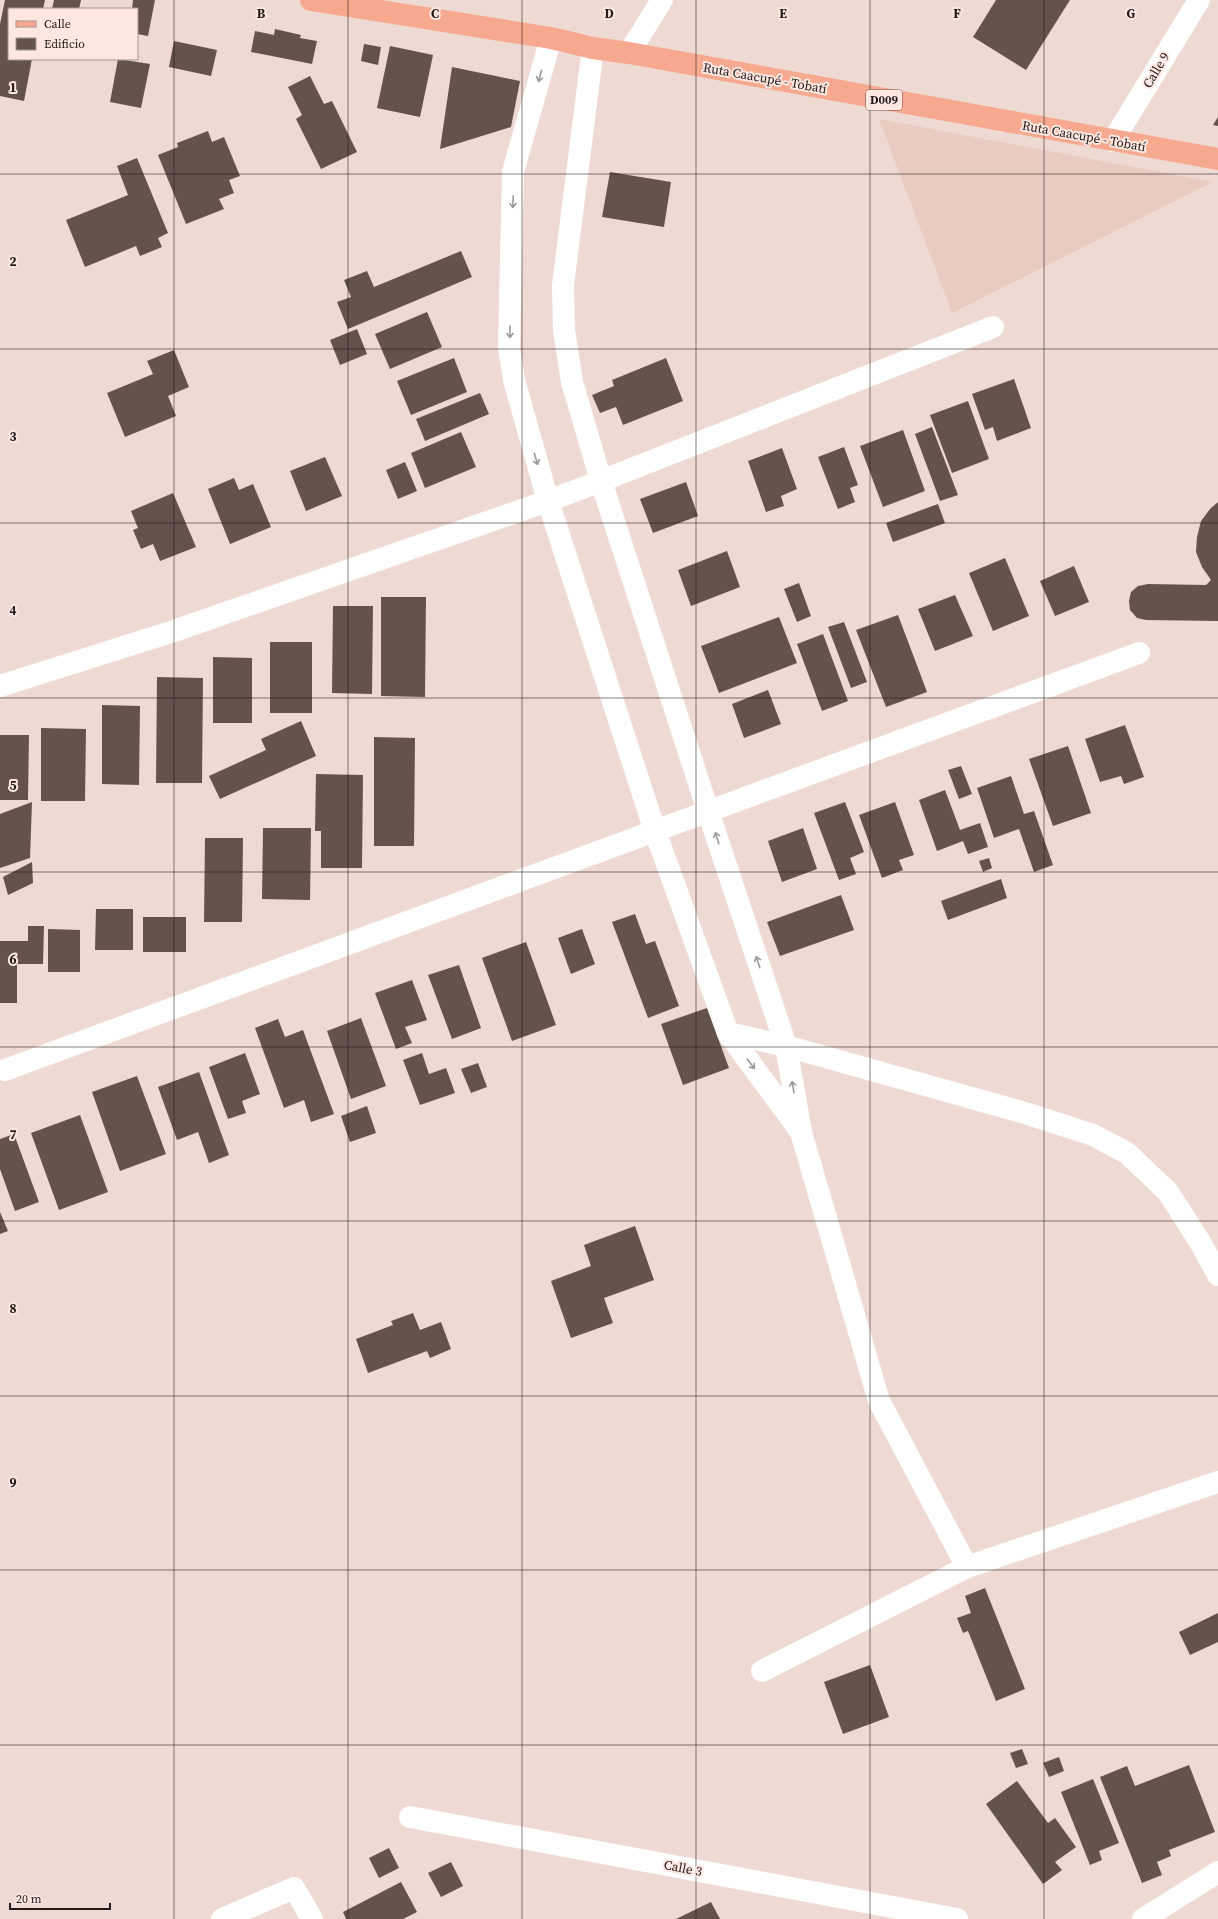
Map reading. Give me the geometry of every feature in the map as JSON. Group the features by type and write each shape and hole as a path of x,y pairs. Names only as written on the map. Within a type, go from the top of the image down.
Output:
{"main road":[{"name":"Ruta Caacupé - Tobatí","path":"311,0 550,38 593,48 629,53 1218,159"}],"street":[{"path":"629,53 662,0"},
{"name":"Calle 9","path":"1113,141 1198,0"},
{"path":"550,38 514,172 509,347 514,380 548,501 655,830 728,1033 801,1132"},
{"path":"593,48 563,285 564,330 572,382 601,481 786,1046 801,1132 879,1401 967,1567"},
{"path":"0,686 171,632 548,501 993,327"},
{"path":"5,1070 1138,653"},
{"path":"728,1033 786,1046 1017,1111 1093,1135 1127,1153 1168,1192 1200,1242 1218,1275"},
{"path":"762,1671 967,1567 1218,1482"},
{"name":"Calle 3","path":"410,1817 957,1919"},
{"path":"1144,1919 1218,1872"},
{"path":"222,1919 294,1888 312,1919"}],"shaded area":[{"path":"879,119 1213,182 952,313"}],"building":[{"path":"5,0 45,0 43,8 8,8 8,60 32,60 24,101 0,96 0,24"},
{"path":"54,0 81,0 79,8 52,8"},
{"path":"133,0 155,0 148,36 138,34 138,8 132,8"},
{"path":"996,0 1070,0 1026,70 973,37"},
{"path":"275,29 301,35 300,38 317,41 312,64 251,52 255,31 274,35"},
{"path":"174,41 217,50 211,76 169,67"},
{"path":"364,44 381,47 378,65 361,61"},
{"path":"390,46 433,55 420,117 377,108"},
{"path":"118,60 150,64 141,108 110,102"},
{"path":"452,67 520,81 511,127 440,149"},
{"path":"310,76 324,104 332,101 357,152 321,169 296,119 302,115 288,87"},
{"path":"1218,117 1218,126 1213,125"},
{"path":"208,131 212,142 224,137 240,176 229,180 234,193 219,199 224,209 186,224 158,155 178,147 177,143"},
{"path":"137,158 168,233 158,238 162,247 140,256 136,246 85,267 66,220 128,195 117,166"},
{"path":"610,172 671,182 664,227 602,217"},
{"path":"461,251 472,277 348,329 337,302 351,297 344,280 367,271 374,287"},
{"path":"427,312 442,347 390,369 375,334"},
{"path":"357,329 367,354 340,365 330,340"},
{"path":"174,350 189,387 168,396 176,416 125,437 107,393 153,374 147,361"},
{"path":"454,358 467,392 411,415 397,381"},
{"path":"666,358 683,401 623,425 616,407 600,413 592,395 614,386 612,380"},
{"path":"1014,379 1031,428 997,441 993,427 985,430 972,394"},
{"path":"480,393 489,414 425,441 416,419"},
{"path":"968,401 989,459 952,473 930,415"},
{"path":"932,427 958,495 940,501 915,434"},
{"path":"903,430 925,491 883,507 860,446"},
{"path":"461,432 476,467 425,488 411,453"},
{"path":"844,447 858,485 850,488 855,502 838,509 818,457"},
{"path":"782,448 797,489 781,496 784,506 766,512 748,461"},
{"path":"325,457 342,496 306,511 290,471"},
{"path":"405,462 417,491 398,499 386,470"},
{"path":"234,478 239,490 253,484 271,527 230,544 208,489"},
{"path":"686,482 698,516 653,533 640,499"},
{"path":"173,493 196,547 160,561 153,544 141,549 133,530 138,528 131,511"},
{"path":"1218,502 1218,621 1146,620 1137,618 1130,610 1129,601 1131,592 1138,586 1148,584 1206,585 1211,580 1202,567 1196,552 1197,537 1201,521 1210,509"},
{"path":"938,504 945,523 893,542 886,523"},
{"path":"727,551 740,587 691,606 678,570"},
{"path":"1005,558 1029,616 993,631 969,573"},
{"path":"1074,566 1089,602 1055,616 1040,581"},
{"path":"799,583 811,616 797,622 784,589"},
{"path":"955,595 973,636 935,651 918,609"},
{"path":"381,597 426,597 425,697 381,696"},
{"path":"333,606 373,606 372,694 332,693"},
{"path":"898,615 927,692 886,707 856,630"},
{"path":"779,617 797,663 719,693 701,646"},
{"path":"844,622 867,682 851,688 828,627"},
{"path":"823,634 848,701 822,711 797,644"},
{"path":"270,642 312,642 312,713 270,713"},
{"path":"213,657 252,658 252,723 213,723"},
{"path":"157,677 203,678 202,783 156,783"},
{"path":"768,690 781,724 744,738 732,704"},
{"path":"102,705 140,706 139,785 102,784"},
{"path":"301,721 316,756 220,799 209,776 266,750 261,739"},
{"path":"1125,725 1144,777 1124,784 1121,776 1100,782 1085,739"},
{"path":"41,728 86,729 85,801 41,801"},
{"path":"0,735 29,735 28,800 0,800"},
{"path":"374,737 415,738 414,846 374,846"},
{"path":"1068,746 1091,813 1053,826 1029,759"},
{"path":"961,766 972,794 959,799 948,770"},
{"path":"316,774 363,775 362,868 321,868 321,831 315,831"},
{"path":"1011,776 1024,814 1034,811 1053,865 1034,872 1019,829 994,838 977,788"},
{"path":"945,790 960,830 980,823 988,847 968,854 963,841 937,851 919,800"},
{"path":"32,802 30,858 0,868 0,814"},
{"path":"845,802 864,852 850,858 856,874 839,880 814,813"},
{"path":"895,802 914,855 899,860 903,870 882,878 859,815"},
{"path":"263,828 311,828 310,900 262,899"},
{"path":"803,828 817,869 782,882 768,841"},
{"path":"205,838 243,838 242,922 204,922"},
{"path":"989,858 992,868 983,872 979,861"},
{"path":"32,862 33,883 8,895 3,877"},
{"path":"1001,879 1007,898 948,920 941,901"},
{"path":"841,895 854,930 780,956 767,922"},
{"path":"96,909 133,909 133,950 95,950"},
{"path":"635,914 646,944 655,941 679,1006 648,1018 612,922"},
{"path":"143,917 186,917 186,952 143,952"},
{"path":"28,926 44,926 43,964 17,964 17,1003 0,1003 0,941 28,941"},
{"path":"48,929 80,930 80,972 48,972"},
{"path":"582,929 595,964 571,974 558,938"},
{"path":"526,942 556,1025 512,1041 482,958"},
{"path":"459,965 481,1028 452,1039 428,975"},
{"path":"412,980 427,1020 405,1027 412,1043 396,1049 375,993"},
{"path":"707,1008 729,1068 683,1085 661,1024"},
{"path":"361,1018 386,1086 351,1099 327,1031"},
{"path":"278,1019 285,1037 303,1030 334,1114 311,1122 304,1100 284,1108 255,1028"},
{"path":"245,1053 260,1094 242,1101 246,1113 228,1119 209,1067"},
{"path":"422,1053 429,1074 446,1068 455,1093 420,1105 403,1060"},
{"path":"478,1063 487,1087 471,1093 461,1069"},
{"path":"199,1072 229,1155 209,1163 198,1132 177,1140 158,1087"},
{"path":"137,1076 166,1154 120,1171 92,1092"},
{"path":"367,1106 376,1133 350,1142 341,1116"},
{"path":"80,1115 108,1192 59,1210 31,1133"},
{"path":"14,1134 39,1202 15,1211 0,1169 0,1139"},
{"path":"0,1212 8,1231 0,1234"},
{"path":"635,1226 654,1280 604,1298 613,1323 571,1338 551,1281 591,1266 584,1245"},
{"path":"413,1313 420,1330 441,1322 451,1349 430,1358 427,1351 368,1373 356,1339 393,1325 391,1321"},
{"path":"985,1588 1025,1689 996,1701 968,1631 963,1633 957,1618 971,1613 965,1596"},
{"path":"1218,1613 1218,1642 1190,1655 1179,1632"},
{"path":"870,1665 889,1717 843,1734 824,1682"},
{"path":"1022,1749 1028,1764 1016,1768 1010,1753"},
{"path":"1059,1757 1064,1771 1049,1777 1043,1763"},
{"path":"1189,1765 1215,1832 1169,1850 1171,1856 1157,1862 1162,1875 1142,1883 1100,1777 1127,1766 1135,1786"},
{"path":"1093,1779 1119,1843 1099,1851 1102,1860 1090,1865 1061,1792"},
{"path":"1017,1781 1048,1823 1055,1818 1076,1847 1055,1862 1062,1870 1043,1884 986,1804"},
{"path":"389,1848 399,1868 379,1878 369,1858"},
{"path":"451,1862 463,1886 441,1897 428,1873"},
{"path":"401,1882 417,1912 403,1919 346,1919 343,1912"},
{"path":"711,1902 720,1919 676,1919"}]}
